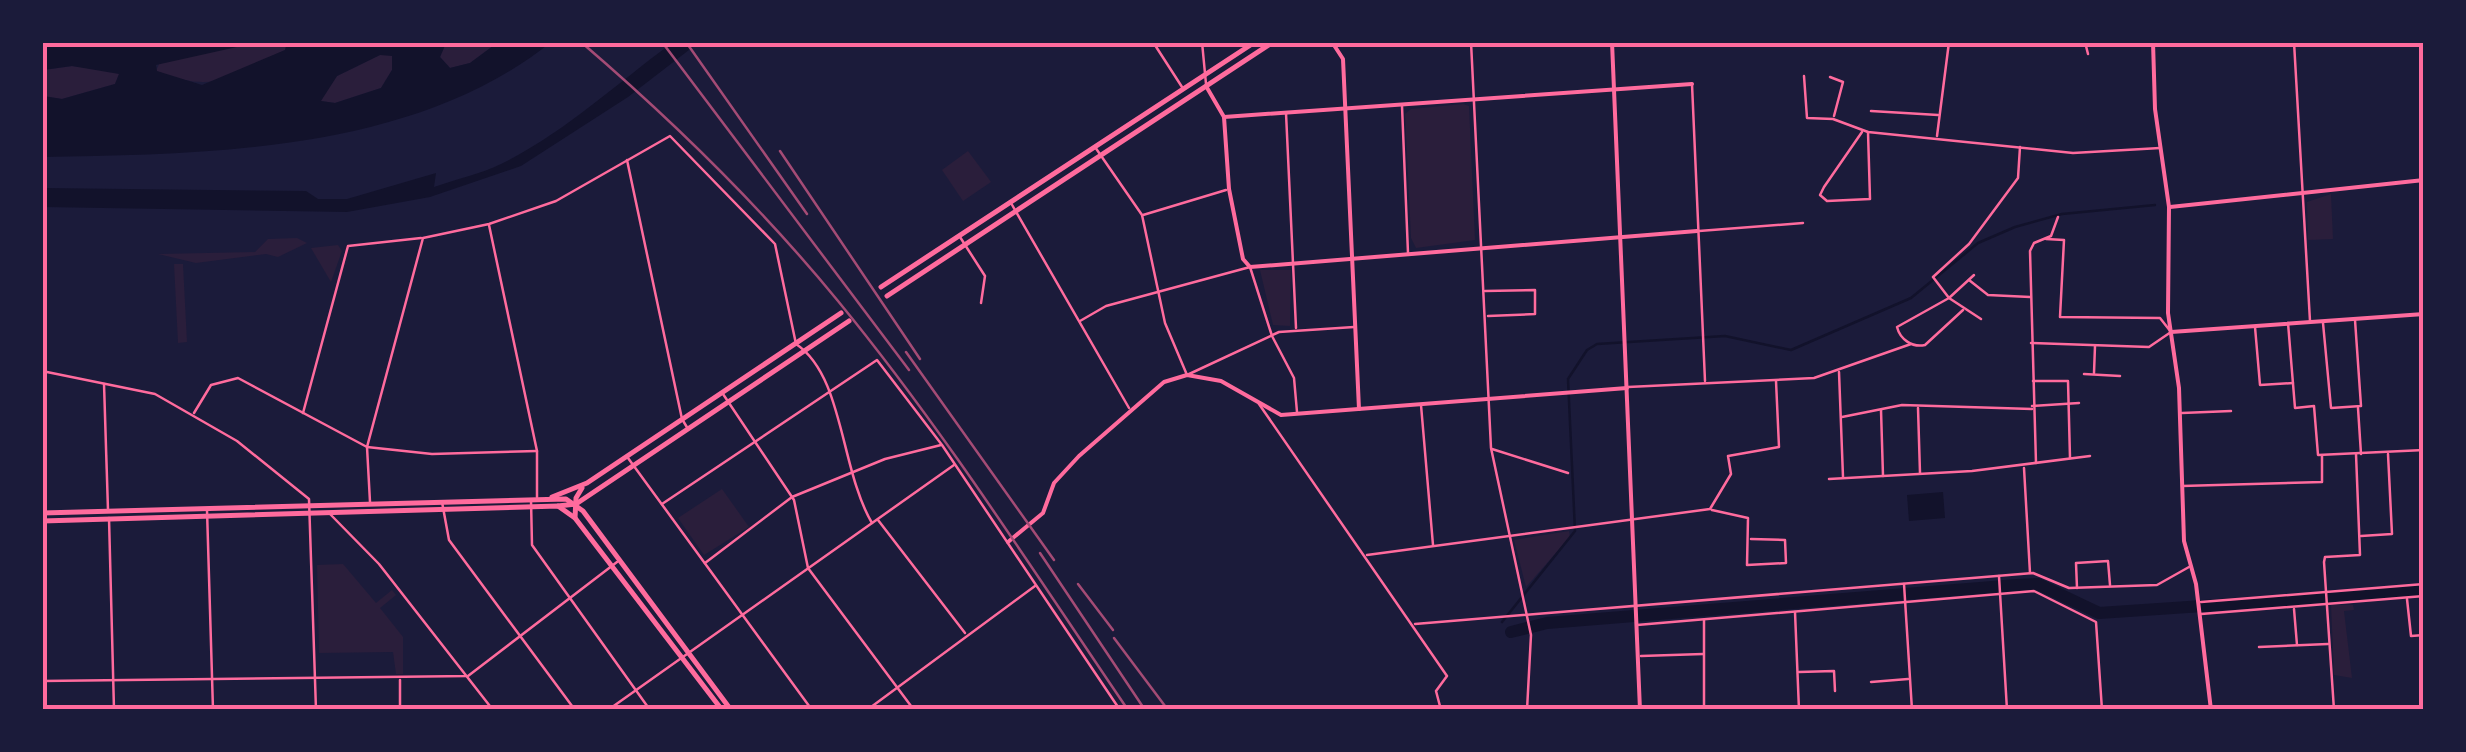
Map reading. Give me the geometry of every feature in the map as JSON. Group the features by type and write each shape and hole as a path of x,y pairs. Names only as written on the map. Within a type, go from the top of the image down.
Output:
{"main road":[{"path":"881,287 1255,42 1260,50"},
{"path":"887,296 1272,42"},
{"path":"575,518 578,492 587,484 841,314"},
{"path":"42,517 442,501 576,504 848,321"},
{"path":"310,509 442,509 533,501 587,484"},
{"path":"552,497 576,504 732,710"},
{"path":"558,506 575,518 722,710"}],"street":[{"path":"1153,42 1182,88"},
{"path":"1202,42 1206,86 1224,117 1230,189 1243,259 1250,267 1272,336 1294,378 1297,413"},
{"path":"1332,42 1343,60 1359,409"},
{"path":"1472,42 1491,448 1529,616 1527,710"},
{"path":"1612,42 1640,710"},
{"path":"1937,138 1949,42"},
{"path":"2085,42 2088,54"},
{"path":"2153,42 2170,207 2166,236 2182,486 2189,568 2200,614 2210,710"},
{"path":"2294,42 2310,322"},
{"path":"1804,76 1807,118 1833,119 1866,131 2073,153 2161,148"},
{"path":"1830,77 1842,82 1833,119"},
{"path":"1224,117 1692,84 1706,382"},
{"path":"1402,104 1408,254"},
{"path":"1870,111 1940,115"},
{"path":"1286,112 1296,330"},
{"path":"1136,119 1142,127"},
{"path":"1866,131 1870,199 1827,201 1820,196 1824,187 1866,131"},
{"path":"302,414 348,246 423,238 489,224 556,201 670,136 775,244 796,344 806,351 831,390 849,473 872,523"},
{"path":"1094,146 1142,215 1166,323 1187,375"},
{"path":"1981,319 1949,298 1933,276 1969,244 2018,178 2020,147"},
{"path":"627,160 682,418 688,430"},
{"path":"1053,173 1059,182"},
{"path":"2170,207 2424,180"},
{"path":"1142,215 1230,189"},
{"path":"1010,202 1130,410"},
{"path":"2036,464 2030,251 2046,239 2058,217"},
{"path":"1080,321 1106,306 1250,267 1803,223"},
{"path":"489,224 537,451 532,544 650,710"},
{"path":"959,235 985,276 982,303"},
{"path":"370,503 367,447 423,238"},
{"path":"2046,239 2064,240 2060,317 2160,318 2171,332"},
{"path":"1911,344 1897,327 1949,298 1974,275"},
{"path":"1969,280 1988,295 2031,297"},
{"path":"1483,292 1535,290 1536,314 1484,316"},
{"path":"1187,375 1221,381 1282,414 1706,382 1814,378 1911,344 1924,345 1964,310"},
{"path":"2031,343 2149,347 2171,332 2424,314"},
{"path":"2334,710 2325,557 2360,555 2354,319"},
{"path":"2323,321 2331,408 2358,406"},
{"path":"2182,486 2322,482 2314,406 2296,408 2288,323"},
{"path":"2255,325 2260,385 2293,383"},
{"path":"1008,542 1044,512 1054,482 1164,382 1272,336 1296,330 1356,327"},
{"path":"2094,374 2095,345"},
{"path":"662,504 878,360 956,464 1120,710"},
{"path":"1839,370 1843,478"},
{"path":"42,371 144,390 239,443 304,495 310,509 316,710"},
{"path":"2084,374 2120,376"},
{"path":"193,414 211,386 238,378 367,447 432,454 537,451"},
{"path":"1710,509 1730,474 1728,456 1779,447 1776,381"},
{"path":"2032,381 2068,381 2070,459"},
{"path":"104,382 114,710"},
{"path":"722,392 792,497 808,568 914,710"},
{"path":"1842,417 1902,405 2032,408 2079,402"},
{"path":"1258,403 1415,624 1447,676 1436,692 1441,710"},
{"path":"1421,404 1433,545"},
{"path":"1918,408 1920,475"},
{"path":"1882,410 1883,478"},
{"path":"2180,413 2231,411"},
{"path":"705,562 792,497 849,473 942,445"},
{"path":"1491,448 1568,473"},
{"path":"2322,455 2424,450"},
{"path":"2359,536 2392,534 2388,452"},
{"path":"627,456 812,710"},
{"path":"1829,478 1920,475 2090,456"},
{"path":"608,710 956,464"},
{"path":"2024,466 2030,574"},
{"path":"442,501 449,540 575,710"},
{"path":"1367,555 1710,509 1748,518 1751,539 1747,565 1786,564 1784,540 1751,539"},
{"path":"208,512 213,710"},
{"path":"328,512 378,564 493,710"},
{"path":"877,519 966,635"},
{"path":"42,681 468,676 619,560"},
{"path":"2078,588 2076,564 2108,561 2110,587"},
{"path":"1415,624 2030,574 2078,588 2157,585 2189,568"},
{"path":"1999,576 2007,710"},
{"path":"1904,583 1912,710"},
{"path":"2198,603 2424,584"},
{"path":"867,710 1036,586"},
{"path":"1637,625 2034,591 2096,622 2102,710"},
{"path":"2200,614 2424,596"},
{"path":"2406,598 2411,636 2424,635"},
{"path":"2294,607 2297,646"},
{"path":"1794,610 1800,710"},
{"path":"1704,618 1704,710"},
{"path":"2259,647 2330,644"},
{"path":"1638,656 1704,654"},
{"path":"1798,672 1834,671 1834,690"},
{"path":"400,678 400,710"},
{"path":"1870,682 1910,679"}],"shaded area":[{"path":"43,42 255,43 156,65 157,71 202,85 285,50 287,43 446,43 440,57 450,68 470,63 497,43 550,43 495,79 436,106 373,126 308,140 174,153 43,157 43,96 62,99 115,84 119,74 72,66 43,70","holes":["380,55 392,56 392,70 381,88 335,103 321,101 337,76"]},
{"path":"255,43 287,43 285,50 236,74 209,82 156,71 160,62"},
{"path":"446,43 497,43 470,63 450,68 440,57"},
{"path":"672,43 698,43 628,97 521,166 430,197 347,212 43,207 43,188 306,191 318,199 347,199 436,173 434,187 493,168 524,152"},
{"path":"380,55 392,55 392,70 381,88 335,103 320,101 337,76"},
{"path":"72,66 119,74 115,84 62,99 43,96 43,70"},
{"path":"1469,106 1475,240 1416,248 1411,238 1405,114 1411,109"},
{"path":"968,151 991,182 963,201 942,170"},
{"path":"2331,194 2333,239 2308,240 2307,202"},
{"path":"297,238 307,243 278,257 266,254 196,263 158,254 255,252 268,239"},
{"path":"338,245 342,251 331,282 311,248"},
{"path":"174,264 183,264 187,342 178,343"},
{"path":"1260,270 1291,270 1290,326 1273,325"},
{"path":"722,489 749,527 704,555 678,518"},
{"path":"1943,492 1945,518 1909,521 1907,495"},
{"path":"1569,531 1570,537 1526,587 1514,540"},
{"path":"343,564 376,603 392,590 396,595 380,608 403,637 403,674 396,674 393,652 319,653 317,565"},
{"path":"2331,605 2353,605 2354,610 2344,611 2352,678 2334,675"}],"waterway":[{"path":"1502,622 1575,531 1568,379 1587,350 1597,344 1725,336 1791,350 1911,298 1978,243 2015,227 2062,214 2155,205"},
{"path":"1511,632 1547,623 2038,584 2099,613 2424,591"}],"railway":[{"path":"581,42 715,166 838,301 952,451 1128,710"},
{"path":"662,42 909,370"},
{"path":"686,42 807,214"},
{"path":"780,151 920,359"},
{"path":"906,352 1054,560"},
{"path":"1040,553 1145,710"},
{"path":"1078,584 1113,630"},
{"path":"1114,638 1168,710"}]}
